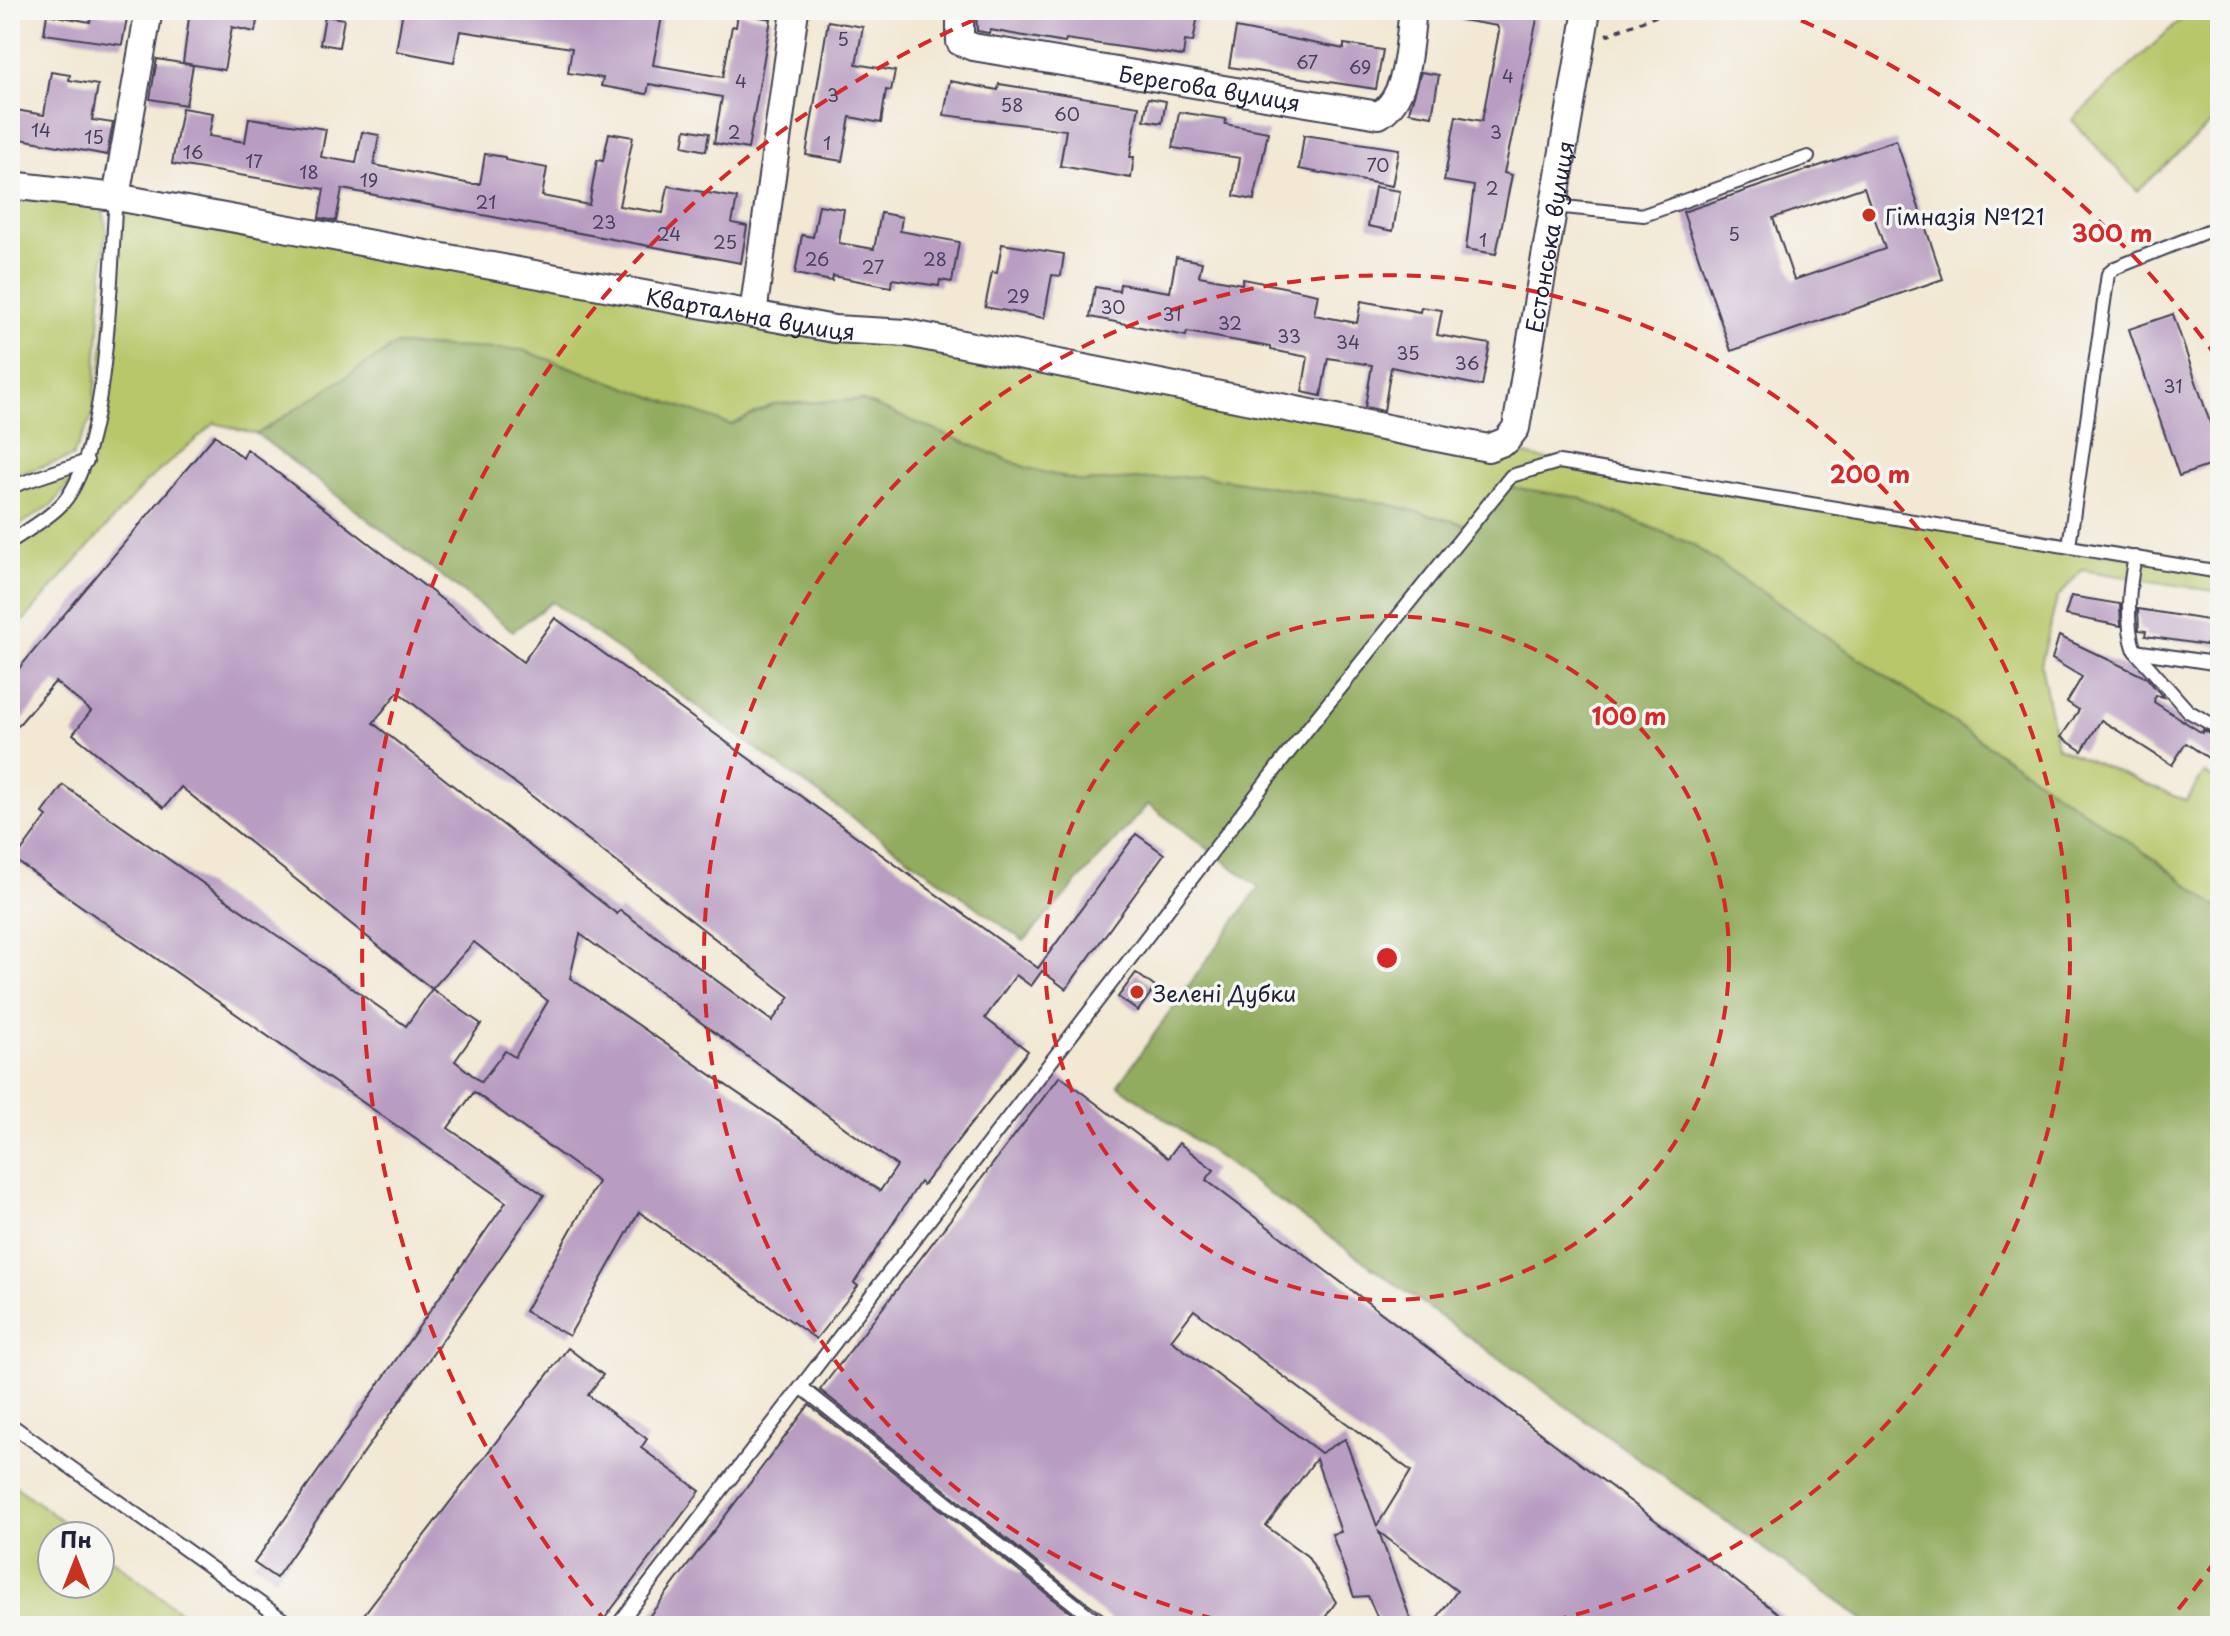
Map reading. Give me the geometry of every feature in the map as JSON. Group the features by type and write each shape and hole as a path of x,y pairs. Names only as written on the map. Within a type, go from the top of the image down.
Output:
{"street":[{"path":"116,197 149,10"},
{"path":"753,314 795,10"},
{"name":"Берегова вулиця","path":"960,10 960,42 973,47 1379,115 1393,107 1400,90 1413,10"},
{"name":"Естонська вулиця","path":"1488,448 1506,441 1516,428 1587,10"},
{"name":"Квартальна вулиця","path":"10,185 116,197 834,329 907,333 1488,448"}],"lane":[{"path":"1554,206 1644,215 1808,157"},
{"path":"10,542 61,506 87,461 97,419 116,197"},
{"path":"2069,546 2108,274 2115,268 2220,226"},
{"path":"10,487 87,461"},
{"path":"617,1626 1289,752 1511,476 1559,462 2220,572"},
{"path":"2135,557 2131,578 2131,640 2135,651 2188,711 2220,729"},
{"path":"2135,651 2220,664"},
{"path":"801,1387 1102,1626"},
{"path":"10,1424 292,1626"}],"path":[{"path":"1581,45 1671,10"}],"green space":[{"path":"2191,10 2220,10 2220,115 2137,191 2072,120"},
{"path":"10,197 103,208 106,228 93,415 72,457 10,477"},
{"path":"116,197 907,333 1559,462 2220,572 2220,592 2082,570 2057,598 2041,664 2057,747 2186,801 2204,773 2220,783 2220,909 2153,858 1691,544 1577,497 1472,526 1383,503 1200,476 1082,482 1027,468 861,400 774,404 731,425 522,350 396,345 257,434 215,423 144,484 10,636 10,542 61,506 97,419"},
{"path":"396,345 522,350 731,425 774,404 861,400 1027,468 1082,482 1200,476 1383,503 1471,526 1504,486 1577,497 1691,544 2153,858 2220,909 2220,1626 1872,1626 1118,1085 1259,887 1148,804 1024,941 552,602 513,631 257,434"},
{"path":"83,464 53,504 10,531 10,492"},
{"path":"10,1482 61,1520 36,1520 36,1600 116,1600 116,1562 198,1626 10,1626"}],"building":[{"path":"190,10 259,10 255,32 232,27 224,70 183,63"},
{"path":"403,10 550,10 612,21 614,10 662,16 653,65 723,77 732,26 736,27 738,13 771,19 748,149 714,143 722,97 649,84 647,94 601,86 603,78 568,73 572,48 460,31 454,62 396,51"},
{"path":"976,10 1199,10 1193,42 1185,41 1183,56 1066,39 1065,43 990,30 989,33 977,31"},
{"path":"1461,10 1539,10 1504,173 1512,175 1496,254 1466,249 1474,186 1444,181 1456,116 1482,121 1499,31 1497,26 1461,20"},
{"path":"92,12 127,18 122,45 44,34 47,14 90,22"},
{"path":"325,16 344,19 339,47 320,44"},
{"path":"828,21 863,27 856,64 895,71 891,91 886,90 881,123 850,117 842,161 806,155"},
{"path":"1236,28 1344,49 1344,44 1383,50 1376,89 1229,67"},
{"path":"157,59 193,65 186,105 150,99"},
{"path":"51,72 70,75 69,80 98,85 92,120 113,123 107,155 10,137 10,109 44,115"},
{"path":"1421,72 1439,75 1432,116 1409,112"},
{"path":"950,81 998,90 999,84 1139,106 1130,157 1134,157 1131,178 1060,166 1066,130 944,115"},
{"path":"1148,98 1166,101 1162,123 1144,120"},
{"path":"182,108 213,113 209,136 245,142 249,118 326,129 321,157 356,163 362,132 379,135 374,165 471,184 480,184 485,154 505,157 505,160 547,168 542,196 589,205 597,160 603,161 609,133 633,137 619,206 663,213 668,186 737,198 732,223 747,226 741,263 342,189 336,221 319,218 324,189 172,164"},
{"path":"1179,112 1226,119 1225,124 1268,132 1254,200 1234,196 1240,158 1173,148"},
{"path":"686,129 709,133 706,151 683,146"},
{"path":"1304,135 1399,149 1392,186 1299,169"},
{"path":"1896,140 1943,279 1731,351 1683,212","holes":["1864,187 1885,249 1794,280 1773,218"]},
{"path":"1375,187 1400,191 1393,231 1368,226"},
{"path":"819,205 844,209 839,243 874,249 881,213 902,217 900,231 959,242 952,282 940,280 939,286 892,279 891,287 833,276 832,281 795,274 802,235 813,237"},
{"path":"1002,244 1064,254 1061,276 1052,275 1044,318 985,307 992,272 997,273"},
{"path":"1176,257 1202,262 1199,276 1242,284 1243,279 1318,294 1314,315 1357,323 1361,301 1420,312 1421,307 1442,310 1437,335 1490,344 1482,386 1391,367 1384,411 1365,407 1372,365 1328,358 1321,396 1302,392 1308,357 1271,350 1271,347 1187,332 1186,336 1090,317 1095,287 1119,291 1120,284 1170,292"},
{"path":"2173,314 2220,452 2220,462 2179,476 2129,329"},
{"path":"215,435 243,458 247,449 523,662 555,618 1038,968 1136,834 1164,854 1066,989 1042,971 1031,986 1016,975 985,1018 1028,1051 923,1185 920,1182 854,1283 858,1286 816,1339 639,1212 569,1336 525,1311 598,1182 474,1092 448,1128 544,1195 276,1578 254,1563 506,1202 15,860 47,816 43,813 63,785 406,1026 432,989 181,787 164,808 73,734 91,711 55,682 10,735 10,679","holes":["398,692 790,997 772,1021 620,910 617,914 373,723","580,934 897,1166 880,1191 570,978","474,942 548,1001 515,1057 505,1051 481,1082 455,1061 481,1024 432,989"]},
{"path":"2071,596 2120,604 2121,626 2065,615"},
{"path":"2138,609 2220,622 2220,647 2145,636 2146,631 2139,630"},
{"path":"2059,636 2147,678 2163,697 2155,695 2154,702 2202,733 2203,730 2220,738 2220,766 2186,743 2172,765 2101,720 2082,751 2061,737 2079,710 2067,702 2082,677 2052,659"},
{"name":"Зелені Дубки","path":"1136,973 1155,987 1138,1011 1118,997"},
{"path":"1060,1076 1168,1158 1179,1143 1214,1170 1206,1180 1795,1626 1431,1626 1457,1591 1379,1532 1413,1626 1381,1626 1368,1596 1354,1597 1332,1534 1341,1532 1316,1459 1266,1526 1307,1556 1336,1602 1319,1626 1120,1626 820,1390","holes":["1194,1310 1411,1471 1377,1526 1345,1439 1321,1453 1171,1340"]},
{"path":"568,1348 603,1375 588,1395 647,1439 641,1448 700,1491 599,1626 355,1626"},
{"path":"809,1405 1071,1613 1061,1626 642,1626"}],"place":[{"name":"Гімназія №121","path":"1869,215"},
{"name":"Зелені Дубки","path":"1137,992"}]}
